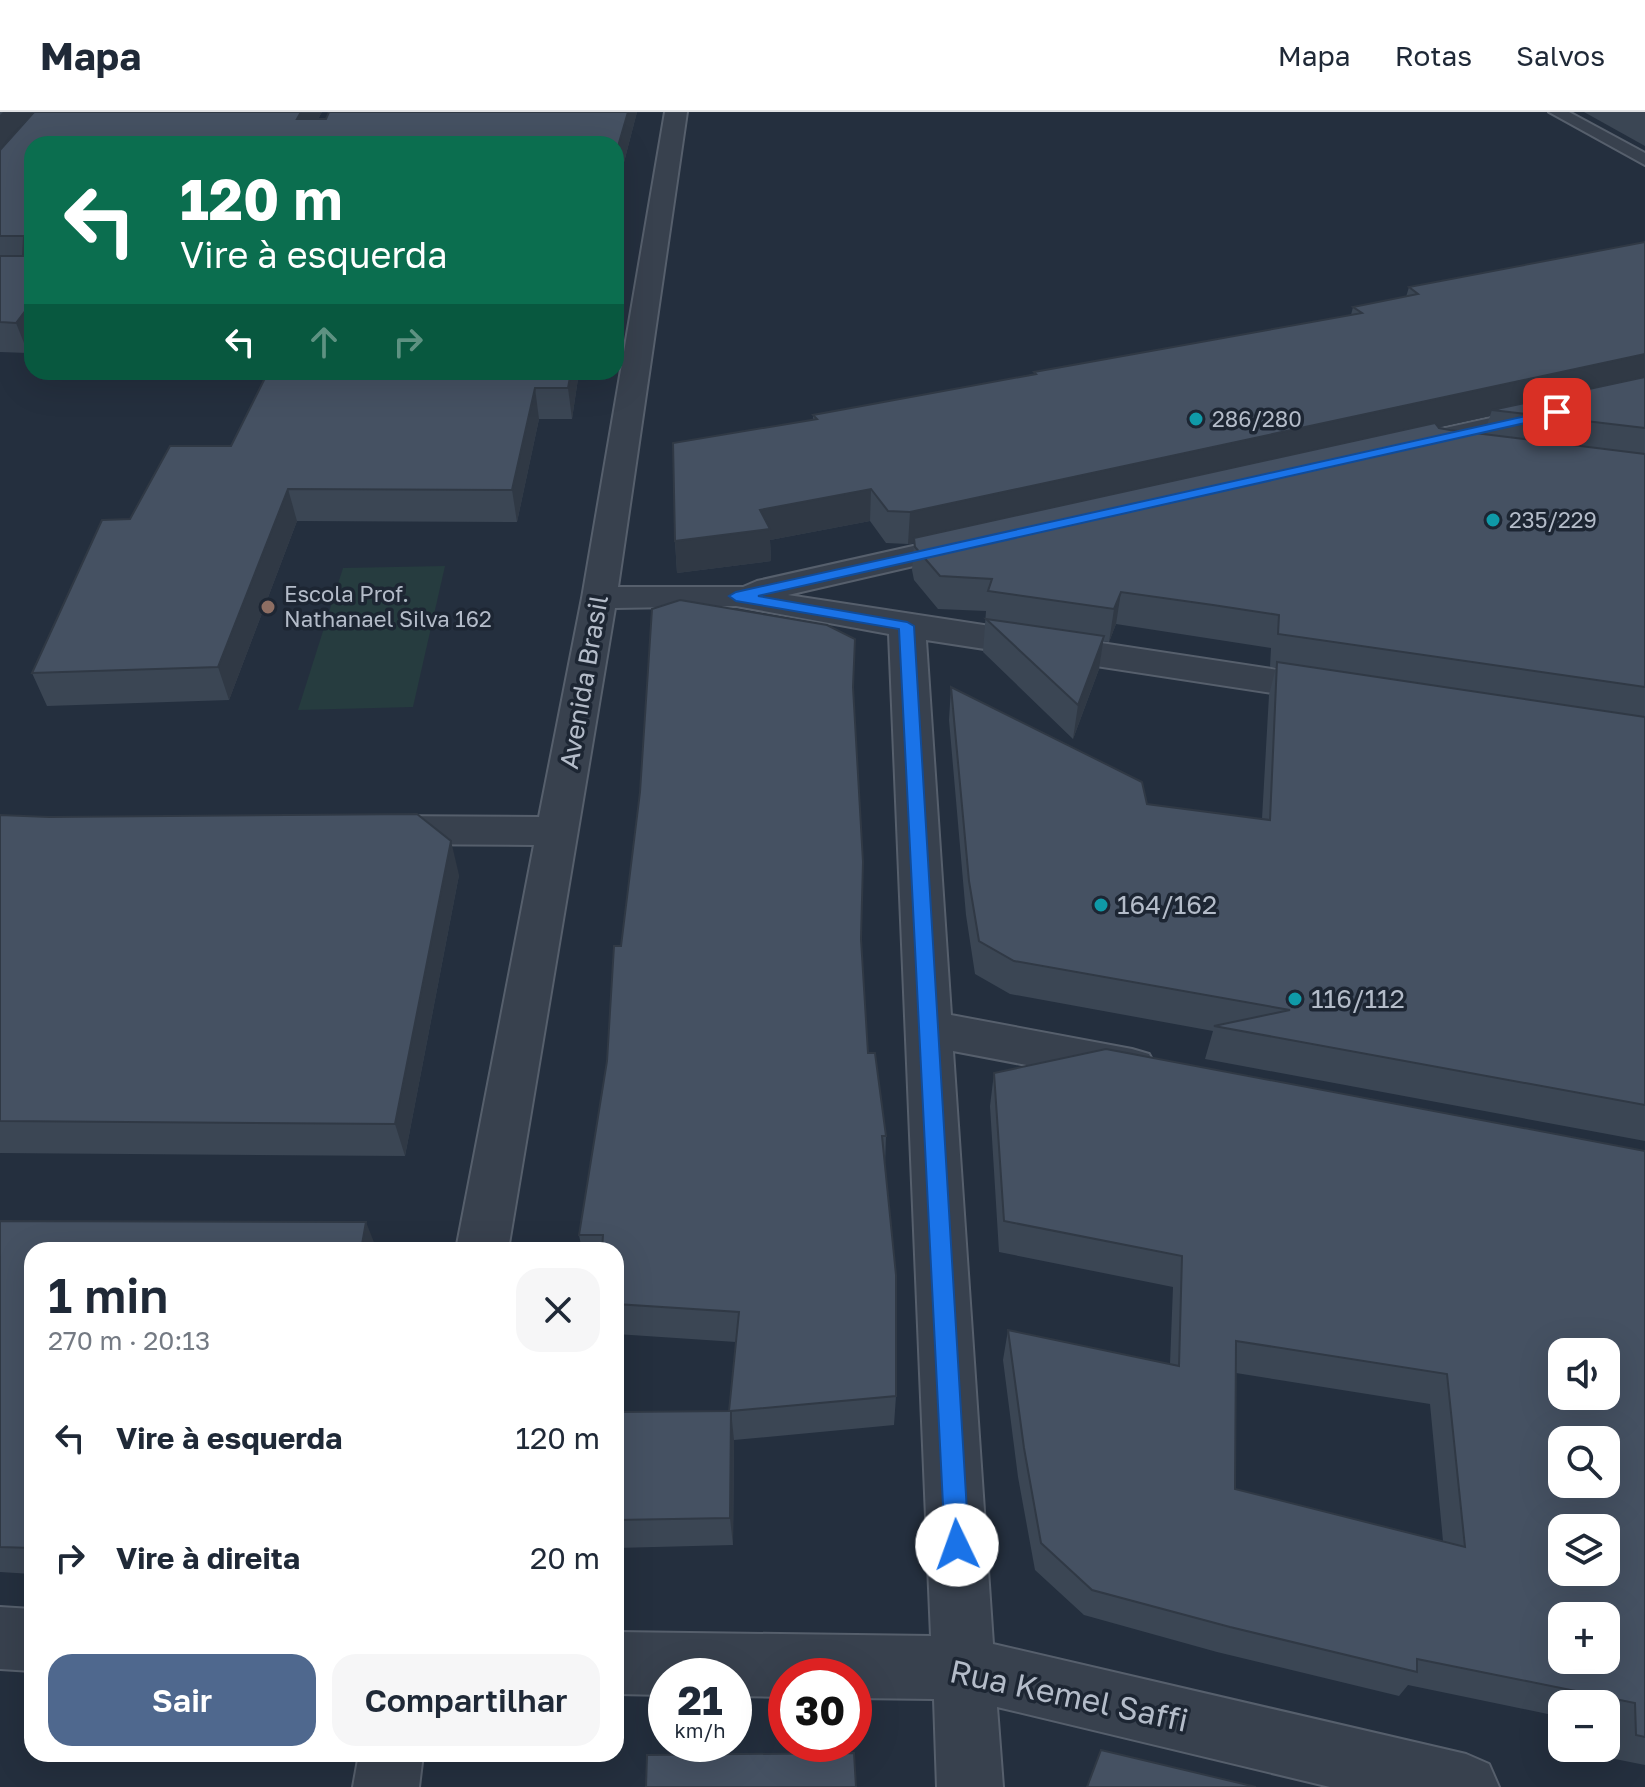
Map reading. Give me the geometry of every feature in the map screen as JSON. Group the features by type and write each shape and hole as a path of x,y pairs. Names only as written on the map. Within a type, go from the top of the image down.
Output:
{"street":[{"name":"Avenida Brasil","path":"483,1242 599,598 638,276 676,112"},
{"path":"1504,457 1394,448 1645,393"},
{"path":"736,596 996,538"},
{"path":"599,598 736,596 907,626 1362,695"},
{"path":"907,626 970,1787"},
{"path":"335,830 558,831"},
{"path":"930,1029 1179,1076"},
{"path":"0,1638 24,1640"},
{"name":"Rua Kemel Saffi","path":"624,1663 964,1668 1466,1787"},
{"path":"386,1787 390,1762"}],"lane":[{"path":"1557,112 1645,160"}],"green space":[{"path":"445,566 413,707 298,710 343,568"}],"building":[{"path":"34,112 301,112 297,119 326,119 329,112 628,112 621,136 24,136 24,236 0,236 0,150"},
{"path":"24,236 24,312 16,323 0,322 0,256 23,256"},
{"path":"1645,242 1645,354 910,512 888,511 871,489 760,510 770,529 675,541 673,443 817,419 813,415 1362,313 1353,307 1418,294 1409,287"},
{"path":"1645,377 1645,428 1492,410"},
{"path":"264,380 570,380 568,388 535,388 512,490 288,489 218,667 32,673 102,520 130,519 170,446 231,446"},
{"path":"1435,423 1439,428 1450,430 1645,454 1645,687 1278,634 1279,615 1213,605 1121,592 1114,609 988,591 992,579 940,576 915,547 914,538"},
{"path":"680,600 827,625 855,639 853,687 863,862 861,939 868,1053 875,1053 886,1136 882,1136 896,1275 896,1396 731,1411 730,1518 624,1520 624,1412 729,1411 739,1312 624,1305 624,1242 603,1242 603,1235 579,1235 607,1061 614,946 621,946 640,792 652,609"},
{"path":"986,619 1104,636 1078,705"},
{"path":"1277,662 1645,717 1645,1105 1214,1026 1290,1010 1014,961 979,941 969,881 951,687 1142,782 1147,804 1270,820"},
{"path":"417,814 451,841 395,1124 0,1121 0,815"},
{"path":"1106,1049 1645,1151 1645,1737 1636,1735 1635,1703 1620,1700 1620,1690 1571,1690 1417,1659 1417,1672 1092,1590 1041,1543 1008,1330 1179,1366 1182,1256 1004,1221 994,1073","holes":["1236,1341 1447,1374 1465,1547 1235,1489"]},
{"path":"0,1221 366,1222 362,1242 24,1242 24,1548 0,1547"},
{"path":"1101,1750 1256,1787 1087,1787"},
{"path":"752,1754 768,1754 768,1762 855,1762 856,1787 646,1787 647,1755 648,1762 752,1762"}],"place":[{"name":"286/280","path":"1196,419"},
{"name":"235/229","path":"1493,520"},
{"name":"Escola Prof. Nathanael Silva 162","path":"268,607"},
{"name":"164/162","path":"1101,905"},
{"name":"116/112","path":"1295,999"}],"route":[{"path":"957,1545 907,626 736,596 1557,412"}]}
